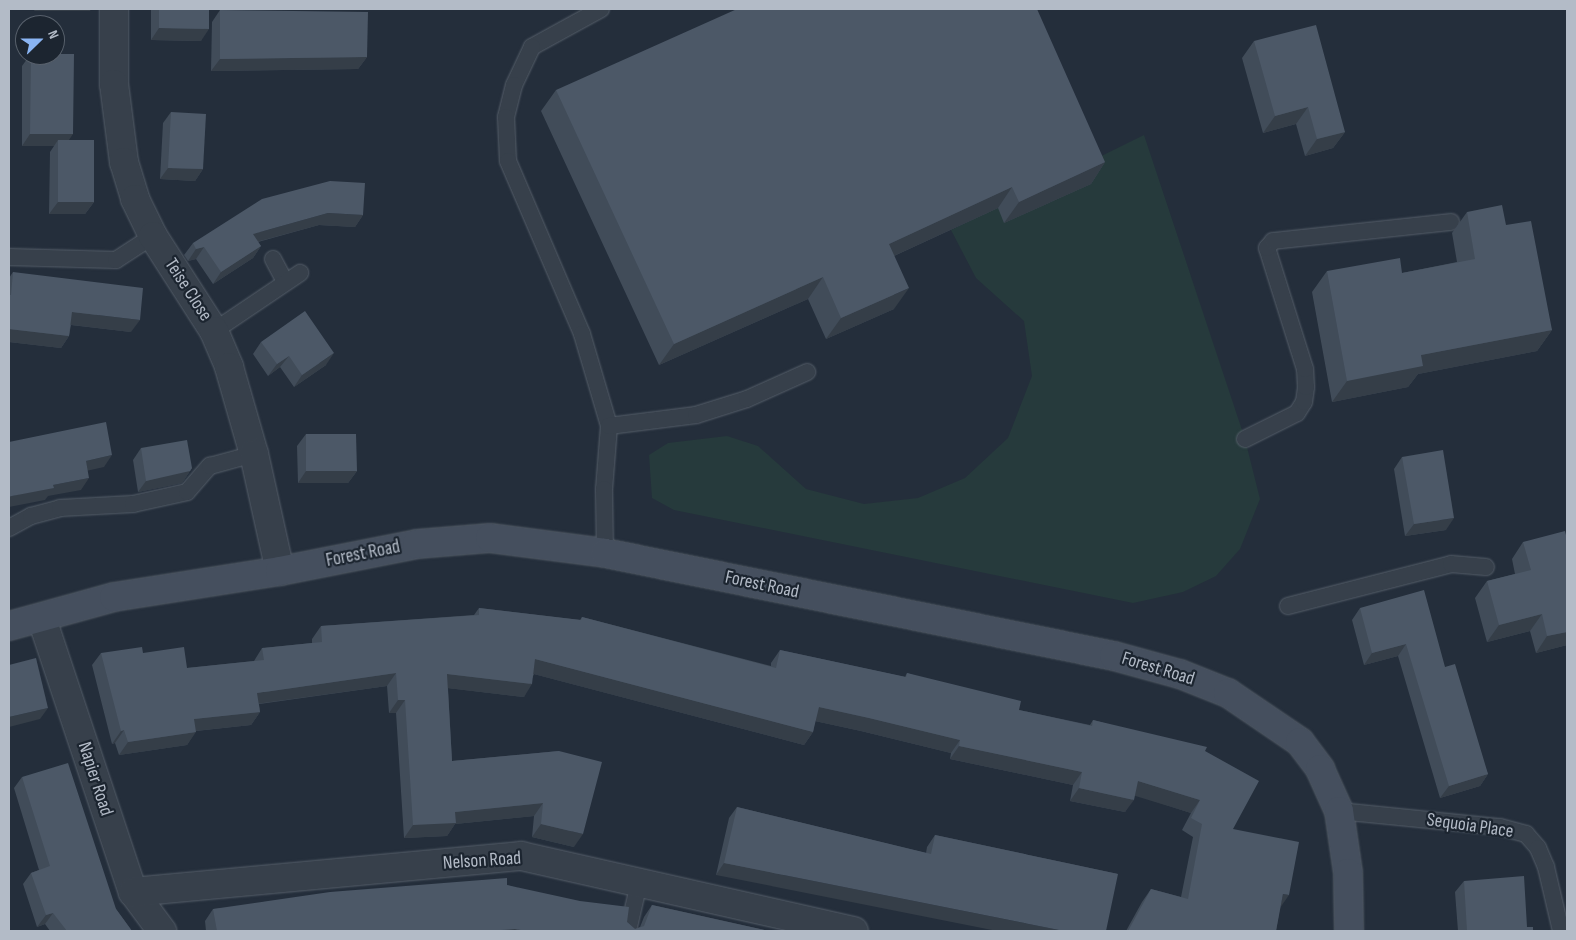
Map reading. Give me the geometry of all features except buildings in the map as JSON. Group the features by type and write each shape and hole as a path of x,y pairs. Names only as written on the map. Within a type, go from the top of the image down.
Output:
{"street":[{"name":"Teise Close","path":"114,9 114,84 124,162 135,199 153,236 214,331 229,367 254,454 280,571"},
{"name":"Forest Road","path":"9,626 42,619 114,597 280,571 416,544 490,538 605,553 1114,656 1180,674 1228,693 1300,742 1320,769 1339,811 1348,873 1349,931"},
{"name":"Napier Road","path":"42,619 133,892 162,931"},
{"name":"Nelson Road","path":"133,892 521,856 854,931"}],"lane":[{"path":"602,9 532,47 514,85 506,117 508,161 582,334 609,426 604,489 605,553"},
{"path":"1245,439 1298,413 1304,402 1306,387 1305,368 1267,248 1273,241 1451,222"},
{"path":"9,257 116,260 153,236"},
{"path":"273,259 285,282"},
{"path":"214,331 300,272"},
{"path":"609,426 696,415 747,399 807,372"},
{"path":"9,528 30,516 60,508 133,504 187,492 210,466 254,454"},
{"path":"1288,606 1451,564 1486,568"},
{"name":"Sequoia Place","path":"1339,811 1500,827 1526,834 1538,848 1546,867 1561,931"},
{"path":"628,931 639,883"}],"green space":[{"path":"1144,135 1245,439 1260,499 1240,549 1216,576 1183,592 1133,603 674,510 652,498 649,455 668,443 727,436 758,446 806,489 864,504 918,498 965,478 1008,438 1032,376 1024,321 976,278 951,230"}]}
